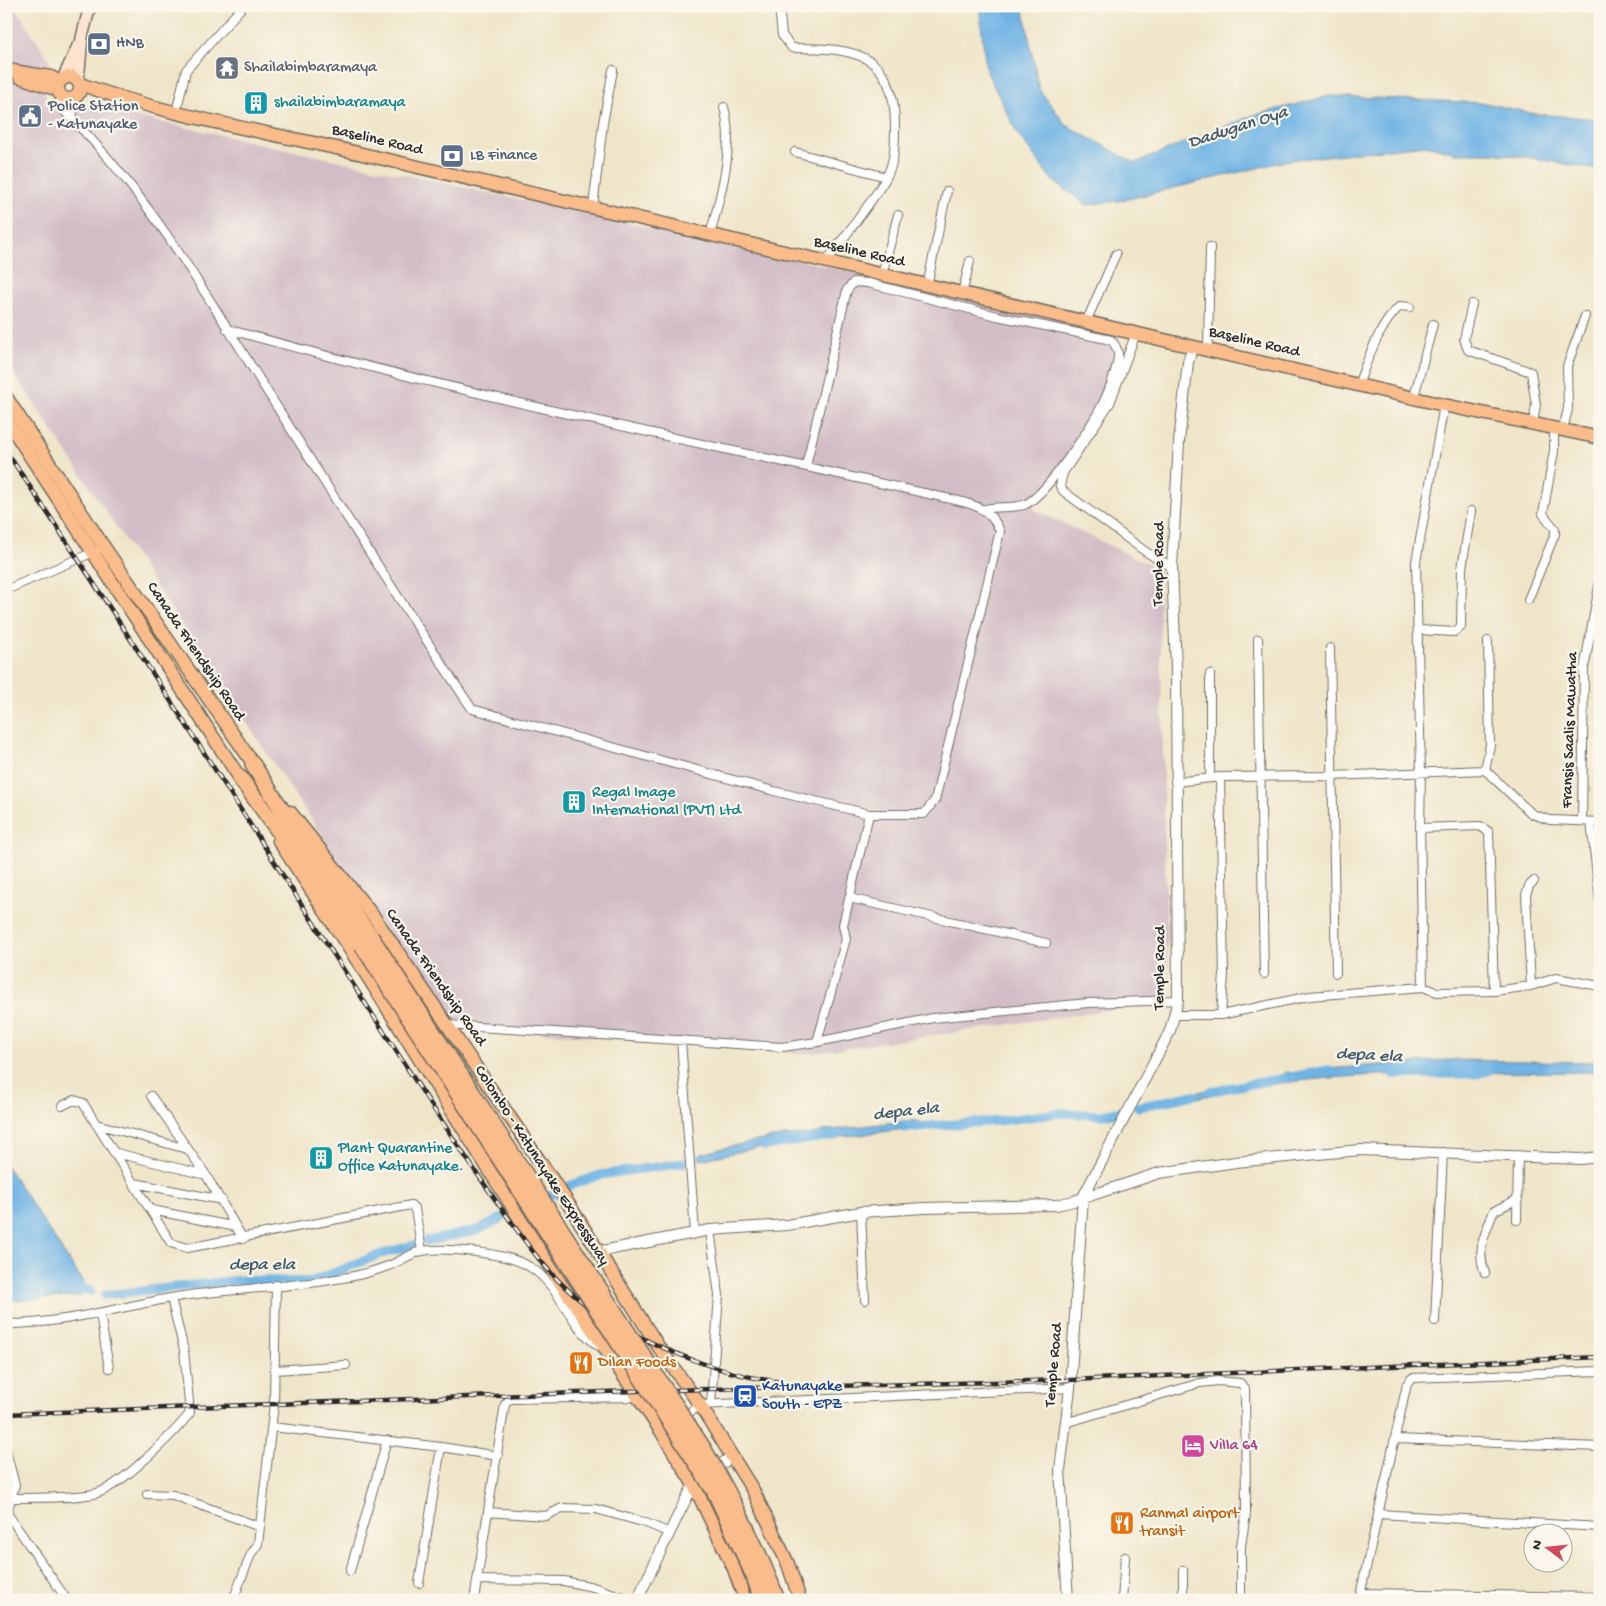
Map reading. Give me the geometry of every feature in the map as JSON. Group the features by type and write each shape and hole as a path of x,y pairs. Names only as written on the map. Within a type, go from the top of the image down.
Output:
{"highway":[{"name":"Colombo - Katunayake Expressway","path":"253,765 367,941 715,1492 754,1576 762,1600"},
{"name":"Colombo - Katunayake Expressway","path":"240,778 367,941 703,1448 732,1498 768,1575 777,1600"}],"main road":[{"path":"69,88 90,6"},
{"name":"Baseline Road","path":"6,71 51,78 69,88 112,96 176,113 593,207 1414,398 1600,438"},
{"name":"Canada Friendship Road","path":"6,397 292,864 366,974 603,1347 661,1432 694,1485 734,1569 745,1600"},
{"name":"Canada Friendship Road","path":"6,419 253,765 374,917 566,1200 658,1346 706,1405 732,1456 754,1492 784,1555 800,1600"}],"street":[{"path":"176,113 186,70 243,6"},
{"path":"779,6 782,35 792,48 828,48 858,54 879,66 891,87 895,109 894,155 886,177 826,262"},
{"path":"593,207 603,123 614,70"},
{"path":"69,88 74,121"},
{"path":"69,88 62,108 147,207 227,329 374,562 472,709 774,791 869,814 924,814 935,800 1000,531 994,518 984,509 933,495 520,403 317,354 227,329"},
{"path":"710,235 722,189 730,128 724,107"},
{"path":"795,152 886,177"},
{"path":"927,286 947,191"},
{"path":"882,275 898,215"},
{"path":"1208,349 1210,247"},
{"path":"1086,322 1116,254"},
{"path":"962,294 970,261"},
{"path":"806,466 847,290 854,282 868,283 997,316 1111,340 1116,345 1118,357 1106,399 1052,479 1038,495 1026,504 1017,507 998,506 984,509"},
{"path":"1472,304 1464,339 1468,350 1531,372 1536,405 1533,423"},
{"path":"1358,384 1374,346 1392,314 1400,306 1410,308"},
{"path":"1528,600 1555,534 1555,529 1543,514 1558,429 1568,409 1567,366 1585,316"},
{"path":"1414,398 1433,324"},
{"path":"1136,333 1110,403 1063,473 1060,486 1070,497 1146,552 1172,567"},
{"name":"Temple Road","path":"1068,1600 1060,1498 1060,1470 1070,1388 1083,1197 1170,1032 1176,1015 1178,1000 1172,567 1179,442 1188,362 1193,346"},
{"path":"1422,987 1420,828 1422,773 1416,562 1444,404"},
{"path":"1419,630 1454,632 1461,627 1462,568 1471,512"},
{"path":"6,590 99,550"},
{"name":"Fransis Saalis Mawatha","path":"1582,821 1584,669 1596,620 1600,581"},
{"path":"1258,639 1264,974"},
{"path":"1485,770 1490,745 1488,641"},
{"path":"1330,648 1336,973"},
{"path":"1210,674 1210,778"},
{"path":"1176,782 1220,777 1331,776 1485,770 1532,814 1550,820 1596,822 1600,902"},
{"path":"1220,777 1224,975 1221,1014"},
{"path":"817,1042 846,940 843,925 869,814"},
{"path":"1420,828 1480,826 1489,832 1494,991"},
{"path":"1531,986 1526,896 1529,886 1534,881"},
{"path":"850,898 1046,943"},
{"path":"1176,1015 1221,1014 1255,1009 1310,996 1422,987 1438,992 1494,991 1531,986 1556,978 1600,986"},
{"path":"448,1025 782,1047 817,1042 933,1018 1088,1003 1178,1000"},
{"path":"681,1040 695,1233"},
{"path":"151,1096 206,1175 243,1239"},
{"path":"62,1106 74,1100 83,1103 171,1243 187,1248 411,1206 415,1209 422,1251"},
{"path":"96,1124 187,1149"},
{"path":"597,1252 710,1230 787,1225 861,1212 982,1205 1042,1206 1064,1203 1159,1173 1236,1162 1360,1150 1580,1159 1600,1157"},
{"path":"1435,1321 1443,1152"},
{"path":"116,1153 206,1175"},
{"path":"1517,1220 1518,1155"},
{"path":"134,1183 222,1200"},
{"path":"1485,1273 1480,1259 1484,1236 1494,1211 1518,1199"},
{"path":"152,1210 236,1226"},
{"path":"861,1212 865,1300"},
{"path":"706,1405 719,1295 710,1230"},
{"path":"6,1324 24,1324 100,1314 171,1298 336,1279 386,1267 422,1251 465,1251 488,1254 529,1266 556,1290 583,1333 598,1346 603,1347"},
{"path":"233,1600 251,1554 258,1544 272,1427 276,1370 276,1285"},
{"path":"12,1498 96,1494 119,1480 177,1429 190,1413 184,1350 171,1298"},
{"path":"100,1314 109,1368"},
{"path":"276,1370 346,1365"},
{"path":"1600,1372 1412,1378 1407,1384 1360,1596 1600,1596"},
{"path":"1065,1423 1200,1384 1218,1381 1240,1383 1245,1388 1246,1514 1241,1546 1241,1600"},
{"path":"661,1432 706,1405 1070,1388"},
{"path":"474,1600 505,1404 510,1399 636,1398"},
{"path":"272,1427 441,1446 498,1456"},
{"path":"1395,1439 1600,1448"},
{"path":"350,1571 387,1440"},
{"path":"419,1583 441,1446"},
{"path":"6,1452 14,1485 7,1513 68,1600"},
{"path":"637,1600 694,1485 732,1456"},
{"path":"147,1494 173,1495 260,1526"},
{"path":"488,1512 546,1516 562,1508 596,1509 646,1523 670,1533"},
{"path":"1378,1514 1600,1527"},
{"path":"1122,1600 1125,1557"},
{"path":"1183,1570 1183,1600"},
{"path":"477,1580 564,1581 593,1587 632,1600"}],"shaded area":[{"path":"6,6 14,6 50,61 45,100 86,106 1122,330 1102,405 1033,509 1159,569 1168,1001 806,1054 448,1025 6,361"}],"water":[{"name":"Dadugan Oya","path":"979,6 1023,6 1039,89 1066,125 1135,163 1251,116 1329,96 1485,103 1535,114 1600,119 1600,170 1525,157 1491,153 1456,153 1426,145 1290,160 1124,200 1087,205 1052,180 1017,133 986,70"},
{"path":"1447,1060 1600,1062 1600,1072 1390,1074 1338,1077 1286,1082 1184,1101 1184,1096 1210,1089 1242,1086 1277,1077 1287,1072 1303,1074 1327,1069"},
{"path":"912,1120 928,1124 859,1135 797,1139 700,1160 699,1155 731,1146 785,1136 809,1135 823,1131"},
{"path":"6,1165 85,1285 85,1290 81,1296 6,1301"}],"waterway":[{"name":"depa ela","path":"1211,1091 1329,1070"},
{"name":"depa ela","path":"1394,1074 1477,1074 1488,1071"},
{"name":"depa ela","path":"1138,1107 1194,1095"},
{"name":"depa ela","path":"904,1128 998,1121 1060,1113 1103,1115 1121,1111"},
{"name":"depa ela","path":"765,1146 836,1135"},
{"name":"depa ela","path":"566,1187 600,1175 683,1163"},
{"name":"depa ela","path":"522,1209 553,1194"},
{"name":"depa ela","path":"427,1241 479,1230 502,1218"},
{"name":"depa ela","path":"105,1295 239,1280 311,1282 378,1255 414,1245"},
{"name":"depa ela","path":"74,1287 91,1291"}],"railway":[{"path":"6,451 145,660 402,1061 482,1181 543,1264 575,1296 619,1326 645,1339 700,1363 756,1378 781,1382"},
{"path":"6,1414 632,1391 1070,1380 1600,1357"}],"place":[{"name":"HNB","path":"99,44"},
{"name":"Shailabimbaramaya","path":"227,68"},
{"name":"shailabimbaramaya","path":"256,103"},
{"name":"Police Station - Katunayake","path":"30,116"},
{"name":"LB Finance","path":"452,156"},
{"name":"Regal Image International (PVT) Ltd","path":"574,802"},
{"name":"Plant Quarantine Office Katunayake.","path":"321,1158"},
{"name":"Dilan Foods","path":"581,1363"},
{"name":"Katunayake South - EPZ","path":"745,1396"},
{"name":"Villa 64","path":"1193,1446"},
{"name":"Ranmal airport transit","path":"1122,1523"}]}
